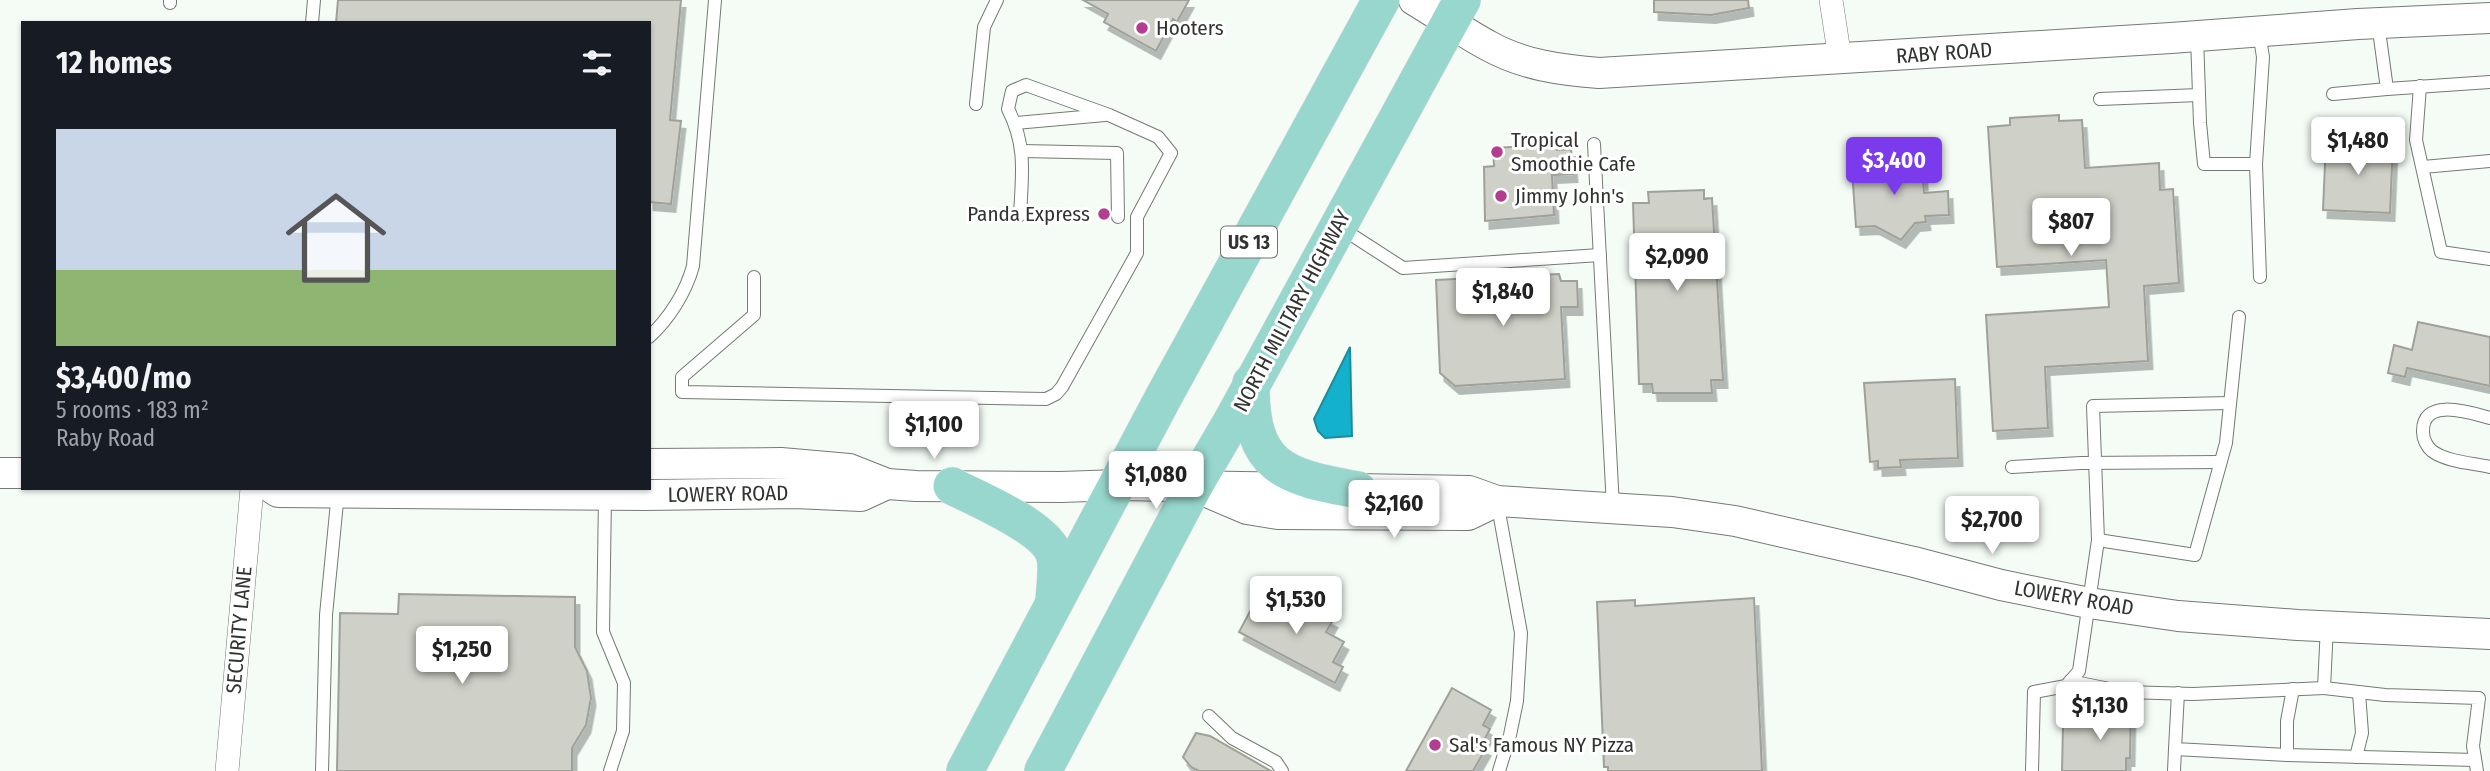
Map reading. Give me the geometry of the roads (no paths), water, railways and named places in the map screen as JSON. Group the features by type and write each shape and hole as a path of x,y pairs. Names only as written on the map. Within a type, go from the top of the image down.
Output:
{"main road":[{"name":"US 13","path":"964,771 1119,485 1163,398 1381,0"},
{"name":"NORTH MILITARY HIGHWAY","path":"1043,771 1194,486 1456,11"},
{"path":"1251,383 1251,411 1265,454 1277,465 1316,482 1358,490"},
{"path":"952,486 1007,514 1048,541 1055,557 1054,605"}],"street":[{"name":"RABY ROAD","path":"1414,0 1456,11 1504,53 1559,70 1599,73 2478,16"},
{"path":"1831,0 1840,59"},
{"name":"LOWERY ROAD","path":"651,464 780,463 849,469 887,484 1469,491 1497,501 1613,507 1735,521 2001,585 2089,603 2178,616 2490,634"},
{"path":"0,473 21,473"},
{"name":"LOWERY ROAD","path":"275,490 606,491 715,496 795,493 861,496 887,484"},
{"name":"LOWERY ROAD","path":"1194,486 1247,509 1278,514 1468,514 1497,501"},
{"name":"SECURITY LANE","path":"227,771 252,490"}],"lane":[{"path":"312,21 314,0"},
{"path":"651,335 672,310 693,266 715,0"},
{"path":"976,104 984,27 997,0"},
{"path":"2378,23 2387,89"},
{"path":"2258,32 2263,57 2256,164 2260,277"},
{"path":"2197,36 2204,164 2256,164"},
{"path":"2333,94 2490,82"},
{"path":"754,277 754,315 682,377 682,392 1046,399 1062,387 1132,263 1137,253 1137,217 1171,153 1158,137 1109,115 1026,85 1012,91 1008,109 1023,151 1020,215"},
{"path":"2420,86 2416,140 2441,252 2490,259"},
{"path":"2100,99 2199,95"},
{"path":"1015,123 1109,115"},
{"path":"1594,144 1613,507"},
{"path":"1023,151 1117,153 1118,217"},
{"path":"2423,167 2490,161"},
{"path":"1338,226 1404,268 1600,255"},
{"path":"2098,540 2195,555 2226,443 2239,317"},
{"path":"2032,771 2034,692 2066,686 2079,671 2098,540 2093,406 2230,403"},
{"path":"2490,418 2454,410 2439,410 2428,416 2423,428 2424,440 2432,450 2447,457 2490,467"},
{"path":"2012,467 2220,462"},
{"path":"606,491 603,632 625,683 623,731 610,771"},
{"path":"322,771 326,615 338,492"},
{"path":"1497,501 1521,633 1517,701 1499,771"},
{"path":"2324,688 2327,626"},
{"path":"2070,681 2124,692 2324,688 2359,693 2479,698 2473,746 2476,765 2175,749"},
{"path":"2287,755 2287,721 2293,689"},
{"path":"2174,771 2178,693"},
{"path":"2356,757 2362,733 2359,693"},
{"path":"1209,716 1232,738 1276,762 1282,771"}],"water":[{"path":"1350,347 1352,436 1325,438 1318,431 1314,419"}],"place":[{"name":"Hooters","path":"1142,28"},
{"name":"Tropical Smoothie Cafe","path":"1497,152"},
{"name":"Jimmy John's","path":"1501,196"},
{"name":"Panda Express","path":"1104,214"},
{"name":"Sal's Famous NY Pizza","path":"1435,745"}]}
